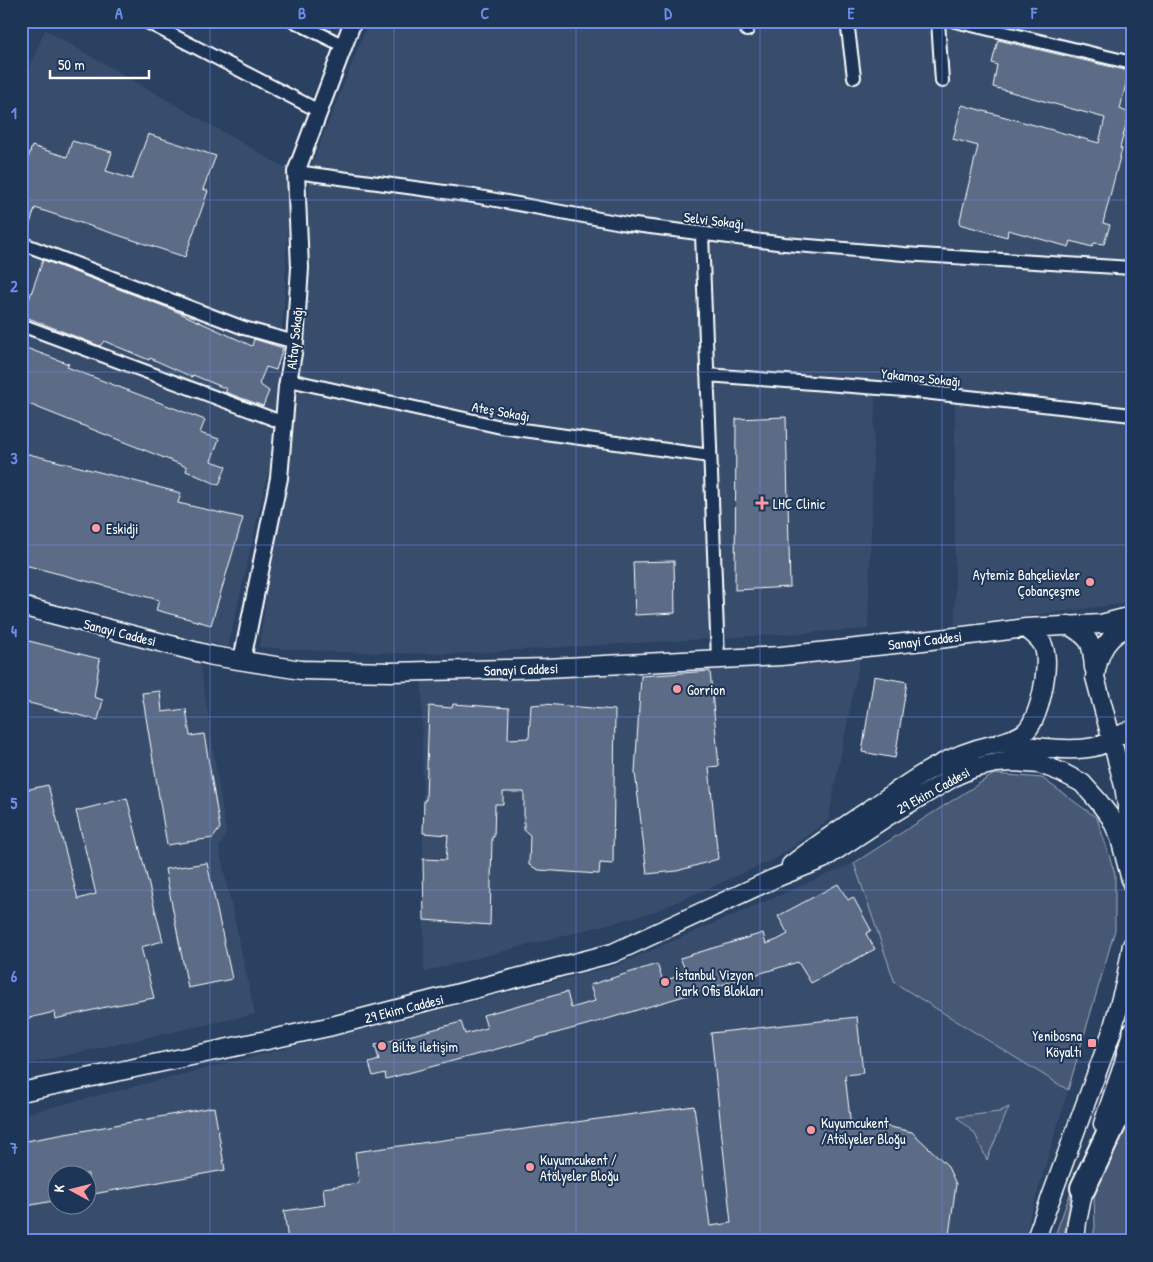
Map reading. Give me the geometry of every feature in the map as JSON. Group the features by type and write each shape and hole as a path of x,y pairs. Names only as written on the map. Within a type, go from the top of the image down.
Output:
{"highway":[{"path":"1083,1188 1117,1116 1132,1093"}],"main road":[{"name":"Sanayi Caddesi","path":"21,606 213,656 301,670 391,672 546,668 819,652 1026,628 1101,624 1132,616"},
{"path":"1068,625 1084,634 1090,644 1095,677 1124,786 1132,838"},
{"path":"1095,677 1097,661 1103,646 1121,630 1132,626"},
{"path":"994,744 1025,732 1034,719 1041,694 1046,660 1044,646 1026,628"},
{"name":"29 Ekim Caddesi","path":"773,879 823,841 932,768 962,753 994,744 1094,748 1111,742 1120,734 1132,730"},
{"name":"29 Ekim Caddesi","path":"21,1092 328,1027 613,953 773,879 822,859 957,774 996,763 1040,764 1082,783 1111,818 1120,838 1132,884"},
{"path":"1034,1241 1111,1034 1125,984 1132,945"},
{"path":"1075,1241 1083,1188 1123,1066 1132,1032"}],"street":[{"path":"145,21 319,111"},
{"path":"294,21 344,46"},
{"name":"Altay Sokağı","path":"242,660 279,478 300,268 296,172 353,21"},
{"path":"847,21 854,78"},
{"path":"938,21 942,81"},
{"path":"955,21 1132,63"},
{"name":"Selvi Sokağı","path":"296,172 474,196 627,224 784,244 904,254 1132,268"},
{"path":"702,234 718,659"},
{"path":"21,243 244,328 294,342"},
{"path":"21,325 284,423"},
{"name":"Yakamoz Sokağı","path":"707,375 905,390 1132,415"},
{"name":"Ateş Sokağı","path":"288,380 501,427 710,456"}],"shaded area":[{"path":"369,21 1132,21 1132,543 1129,603 955,625 955,401 875,395 868,629 452,654 334,652 259,647 297,390 311,166"},
{"path":"45,30 289,170 285,290 270,463 228,648 21,595 21,88"},
{"path":"21,617 200,663 226,833 219,848 255,1014 26,1064 21,1062"},
{"path":"860,658 828,820 777,858 654,912 424,972 422,678 720,666"},
{"path":"994,774 1042,778 1097,818 1115,874 1115,930 1068,1090 895,983 854,863"},
{"path":"854,863 895,983 1068,1090 1023,1241 21,1241 21,1115 615,966"},
{"path":"1132,1106 1132,1241 1092,1241 1095,1227 1094,1197 1100,1178"},
{"path":"1009,1107 987,1160 975,1134 957,1117 999,1112"},
{"path":"1073,1186 1063,1241 1053,1241"}],"building":[{"path":"998,40 1129,71 1120,109 1129,113 1103,223 1110,225 1104,244 1094,243 1092,247 1071,241 1069,247 1008,230 1007,237 959,224 978,146 953,139 962,105 1099,143 1105,118 993,87 997,65 992,63"},
{"path":"148,134 216,156 203,189 208,191 185,257 35,208 26,236 21,235 21,180 32,146 67,157 72,141 112,152 106,171 132,179"},
{"path":"43,260 171,309 252,346 254,339 283,348 276,370 266,367 259,384 269,391 263,406 225,392 227,389 193,375 192,377 150,358 149,360 104,341 100,346 23,316"},
{"path":"21,346 69,364 67,367 205,420 200,433 219,439 211,461 226,466 219,485 186,471 187,467 21,401"},
{"name":"LHC Clinic","path":"786,417 790,587 735,590 736,419"},
{"name":"Eskidji","path":"21,452 181,493 178,503 243,518 211,625 156,610 159,600 21,564"},
{"path":"674,561 675,613 635,615 633,562"},
{"path":"21,639 100,659 94,697 103,700 98,720 21,701"},
{"path":"710,671 719,766 709,767 718,859 677,871 647,874 635,772 641,676"},
{"path":"874,676 907,682 895,758 862,752"},
{"path":"160,691 162,712 186,709 190,736 204,734 220,828 213,838 167,845 142,693"},
{"path":"453,704 509,708 508,739 529,738 531,705 544,704 615,710 613,864 600,863 599,874 539,870 529,865 530,835 524,830 524,792 503,792 503,804 495,804 494,837 492,837 490,925 424,920 423,859 446,860 448,835 423,833 429,706 452,708"},
{"path":"48,785 78,899 96,894 76,811 127,798 163,941 141,947 154,998 55,1019 54,1012 21,1020 21,917 29,916 21,884 21,791"},
{"path":"207,863 232,979 188,988 165,869"},
{"name":"İstanbul Vizyon Park Ofis Blokları","path":"838,884 848,900 853,897 871,930 866,934 875,949 811,983 798,962 597,1022 386,1079 385,1073 373,1076 369,1063 379,1060 375,1045 461,1022 465,1034 487,1028 483,1015 567,992 571,1008 595,1001 590,985 657,964 663,981 682,975 680,972 685,969 680,958 763,933 766,944 777,940 788,934 778,916"},
{"path":"857,1017 863,1073 845,1075 851,1127 877,1124 912,1132 947,1165 956,1184 949,1235 945,1241 288,1241 284,1211 325,1205 323,1188 359,1183 355,1152 694,1106 710,1226 731,1223 711,1033"},
{"path":"214,1107 225,1170 98,1193 98,1164 48,1164 48,1202 21,1207 21,1142"}],"place":[{"name":"LHC Clinic","path":"762,503"},
{"name":"Eskidji","path":"96,528"},
{"name":"Aytemiz Bahçelievler Çobançeşme","path":"1090,582"},
{"name":"Gorrion","path":"677,689"},
{"name":"İstanbul Vizyon Park Ofis Blokları","path":"665,982"},
{"name":"Yenibosna Köyaltı","path":"1092,1043"},
{"name":"Bilte iletişim","path":"382,1046"},
{"name":"Kuyumcukent /Atölyeler Bloğu","path":"811,1130"},
{"name":"Kuyumcukent / Atölyeler Bloğu","path":"530,1167"}]}
